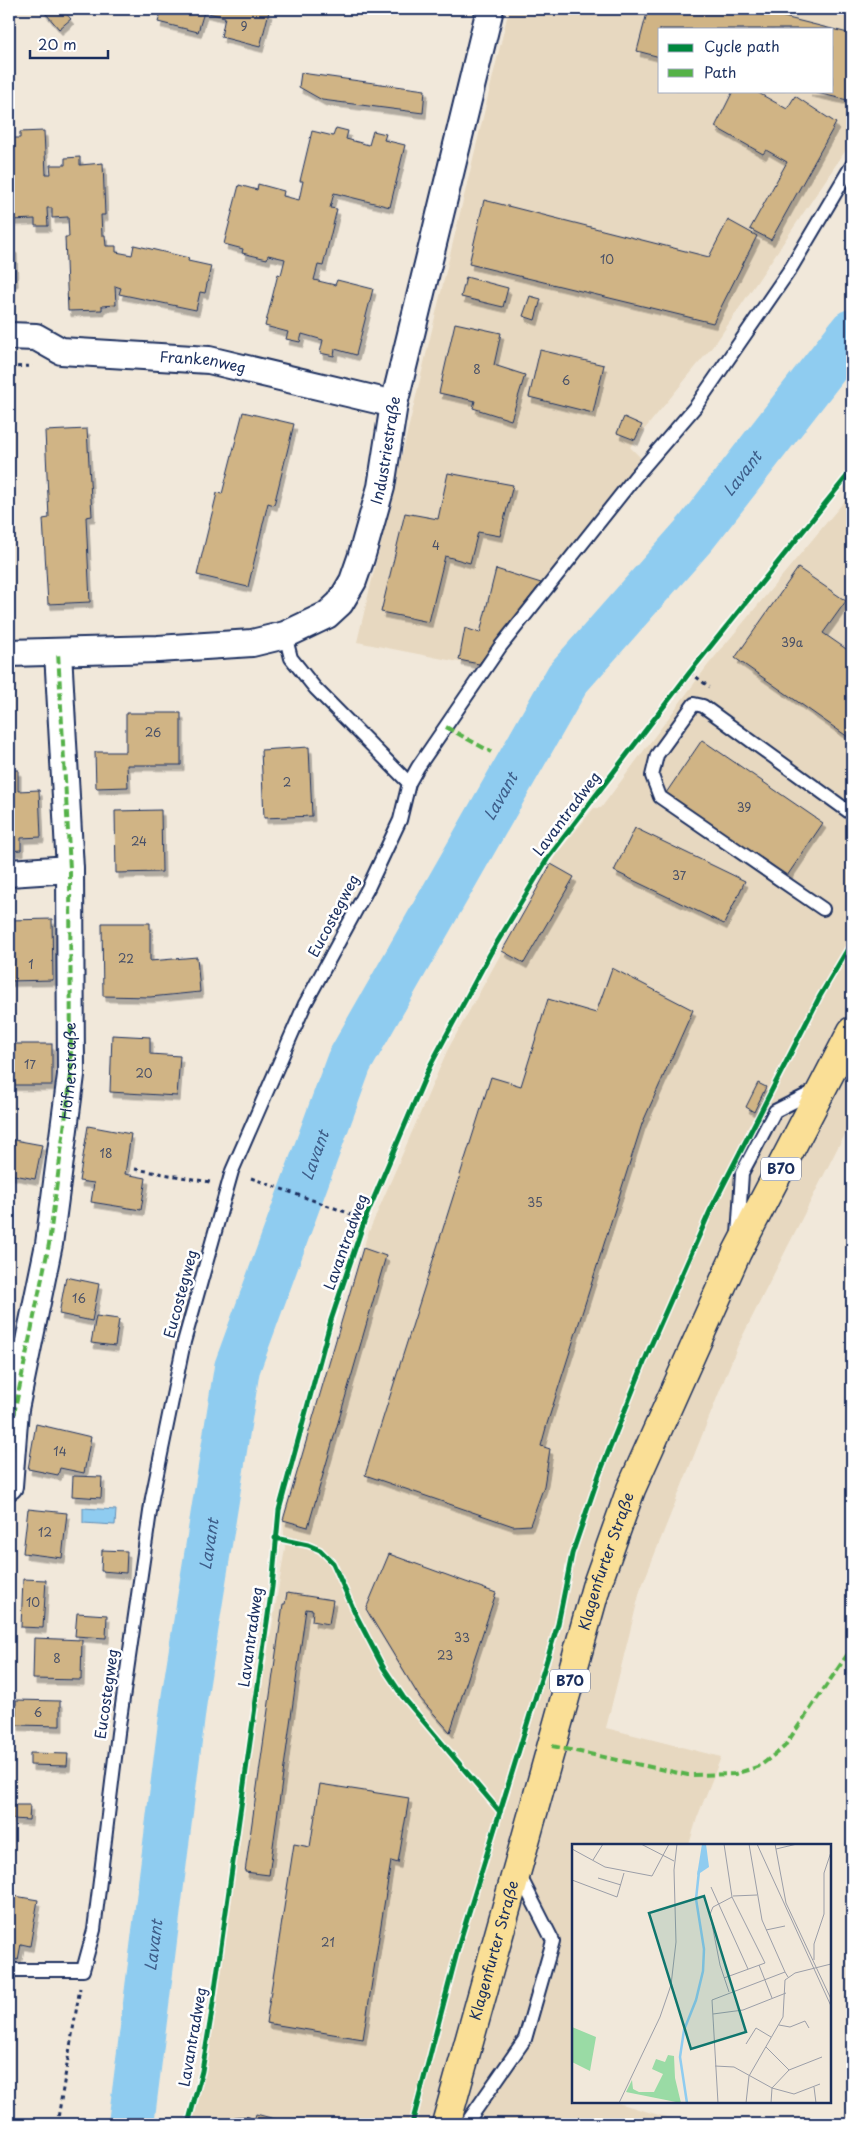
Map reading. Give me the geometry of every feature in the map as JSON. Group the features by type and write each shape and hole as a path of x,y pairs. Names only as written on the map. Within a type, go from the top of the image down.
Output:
{"main road":[{"name":"Klagenfurter Straße","path":"446,2124 596,1587 631,1489 737,1252 826,1085 852,1031"}],"street":[{"name":"Industriestraße","path":"9,653 252,643 285,635 326,615 340,603 353,581 381,487 394,404 490,9"},
{"name":"Frankenweg","path":"9,336 36,337 60,351 209,360 394,404"},
{"name":"Höfnerstraße","path":"9,1486 15,1409 49,1244 70,1084 72,1004 70,869 58,652"},
{"path":"9,873 70,869"}],"lane":[{"name":"Eucostegweg","path":"83,1970 94,1930 118,1733 157,1470 184,1342 232,1171 305,1004 368,888 400,820 410,783 500,647 635,477 696,406 792,268 852,165"},
{"path":"285,635 291,658 315,688 410,783"},
{"path":"823,909 660,797 652,776 657,755 694,704 703,706 852,814"},
{"path":"466,2124 525,2039 553,1941 517,1870"},
{"path":"9,1970 83,1970"},
{"path":"238,2124 246,2124"}],"path":[{"path":"684,679 696,664"},
{"path":"690,672 713,691"},
{"path":"135,1169 228,1185"},
{"path":"232,1171 365,1219"},
{"path":"57,2124 83,1970"}],"shaded area":[{"path":"509,9 852,9 852,141 717,341 630,447 641,458 479,666 357,642"},
{"path":"852,492 852,1123 738,1345 640,1591 606,1728 721,1757 697,1818 689,1844 572,1844 572,2103 618,2103 689,2124 192,2124 208,2059 238,1834 285,1548 283,1520 367,1236 447,1051 555,856 594,808 601,808 708,665"}],"water":[{"path":"83,1508 116,1510 115,1525 83,1523"}],"building":[{"path":"42,9 62,9 71,19 59,29"},
{"path":"162,9 265,9 265,11 269,12 260,47 221,37 225,17 204,12 198,32 158,22"},
{"path":"648,9 752,9 828,28 658,28 658,56 637,51"},
{"path":"834,30 852,34 852,101 812,92 834,92"},
{"path":"301,73 425,90 423,113 322,100 299,87"},
{"path":"732,92 757,92 787,109 795,96 836,123 771,240 750,229 787,162 766,150 763,154 715,127"},
{"path":"336,128 348,131 346,139 369,145 373,131 386,134 384,140 405,145 390,207 334,193 330,208 337,209 323,266 318,265 314,280 335,285 337,280 373,289 356,355 335,349 334,356 320,353 323,340 302,334 300,342 286,339 288,332 265,326 278,274 281,275 285,259 268,255 267,259 242,253 243,249 224,244 239,185 257,190 258,184 284,191 283,196 299,200 303,181 300,181 312,131 333,136"},
{"path":"44,131 46,174 51,174 50,165 65,165 65,158 80,157 80,165 103,163 105,215 101,215 102,235 105,235 106,246 116,246 116,252 132,255 134,245 189,258 188,261 211,266 205,293 200,292 196,310 119,294 121,288 115,286 116,305 102,306 102,310 68,311 65,237 69,237 68,217 52,218 52,208 47,208 48,226 35,226 35,219 11,220 9,138 20,138 20,132"},
{"path":"484,200 709,257 728,220 757,236 713,323 469,264"},
{"path":"9,248 14,248 15,281 9,282"},
{"path":"466,277 508,288 503,307 461,297"},
{"path":"530,296 541,299 535,320 523,316"},
{"path":"455,323 501,333 494,365 525,375 511,420 473,408 475,401 439,393"},
{"path":"540,350 604,365 593,413 529,397"},
{"path":"243,412 294,424 274,505 268,503 248,587 197,575 217,493 222,494"},
{"path":"624,417 642,425 635,440 617,433"},
{"path":"87,429 92,516 86,517 90,602 48,604 43,519 49,518 45,431"},
{"path":"448,473 513,485 500,536 478,532 470,563 445,556 429,622 381,612 405,513 438,519"},
{"path":"798,568 846,601 823,633 852,653 852,731 848,737 735,658"},
{"path":"496,569 541,583 479,664 459,660 465,628 480,633"},
{"path":"126,713 181,713 181,765 127,765 128,787 96,788 95,752 126,752"},
{"path":"702,740 823,823 787,876 666,793"},
{"path":"309,747 312,816 264,818 261,750"},
{"path":"9,770 18,770 18,791 39,790 41,837 21,838 21,850 9,851"},
{"path":"161,810 162,872 116,873 115,811"},
{"path":"635,828 745,881 724,924 614,871"},
{"path":"551,864 574,877 524,963 502,951"},
{"path":"52,919 53,980 9,981 9,920"},
{"path":"102,923 150,923 150,961 197,957 200,992 150,997 103,996"},
{"path":"612,968 693,1010 642,1124 547,1424 541,1446 550,1449 544,1486 530,1525 513,1526 365,1475 491,1077 521,1086 548,999 596,1013"},
{"path":"112,1035 150,1037 150,1054 180,1056 177,1096 110,1092"},
{"path":"9,1044 52,1044 52,1085 9,1085"},
{"path":"758,1083 766,1087 754,1112 746,1107"},
{"path":"88,1126 131,1134 125,1174 146,1178 141,1210 91,1202 94,1183 79,1181"},
{"path":"9,1139 42,1145 35,1179 9,1174"},
{"path":"363,1248 386,1256 308,1527 283,1520"},
{"path":"66,1277 99,1284 92,1321 59,1314"},
{"path":"96,1316 119,1319 115,1346 91,1343"},
{"path":"36,1424 91,1437 84,1473 60,1468 58,1475 28,1469"},
{"path":"73,1476 102,1477 101,1498 72,1496"},
{"path":"28,1509 67,1513 62,1558 23,1553"},
{"path":"102,1550 127,1551 126,1573 101,1571"},
{"path":"389,1554 496,1593 450,1732 420,1698 366,1609"},
{"path":"23,1579 46,1580 43,1628 21,1627"},
{"path":"287,1593 333,1600 329,1624 312,1621 313,1610 306,1609 269,1875 245,1872 283,1604 285,1604"},
{"path":"77,1613 107,1615 106,1638 75,1636"},
{"path":"34,1638 82,1640 81,1680 33,1679"},
{"path":"16,1700 60,1701 60,1726 16,1725"},
{"path":"30,1753 68,1754 67,1766 30,1765"},
{"path":"320,1784 409,1798 398,1863 391,1861 363,2039 266,2023 294,1844 310,1847"},
{"path":"12,1805 30,1805 29,1820 12,1819"},
{"path":"9,1895 38,1900 30,1946 21,1944 18,1960 9,1958"},
{"path":"256,2114 294,2124 253,2124"}],"waterway":[{"name":"Lavant","path":"131,2124 184,1700 237,1368 349,1062 568,678 696,533 852,332"}],"marked path":[{"path":"9,1486 15,1409 49,1244 71,1075 70,869 58,652"},
{"path":"446,727 491,752"},
{"path":"552,1746 688,1775 735,1774 760,1766 784,1747 852,1648"}],"cycle path":[{"name":"Lavantradweg","path":"188,2124 202,2071 211,2017 272,1587 279,1510 331,1320 365,1219 430,1066 490,954 548,858 690,672 852,470"},
{"path":"412,2124 460,1941 558,1624 572,1554 599,1475 651,1345 710,1211 820,996 852,942"},
{"path":"275,1538 308,1545 320,1550 333,1563 357,1617 383,1667 403,1697 500,1812"}]}
